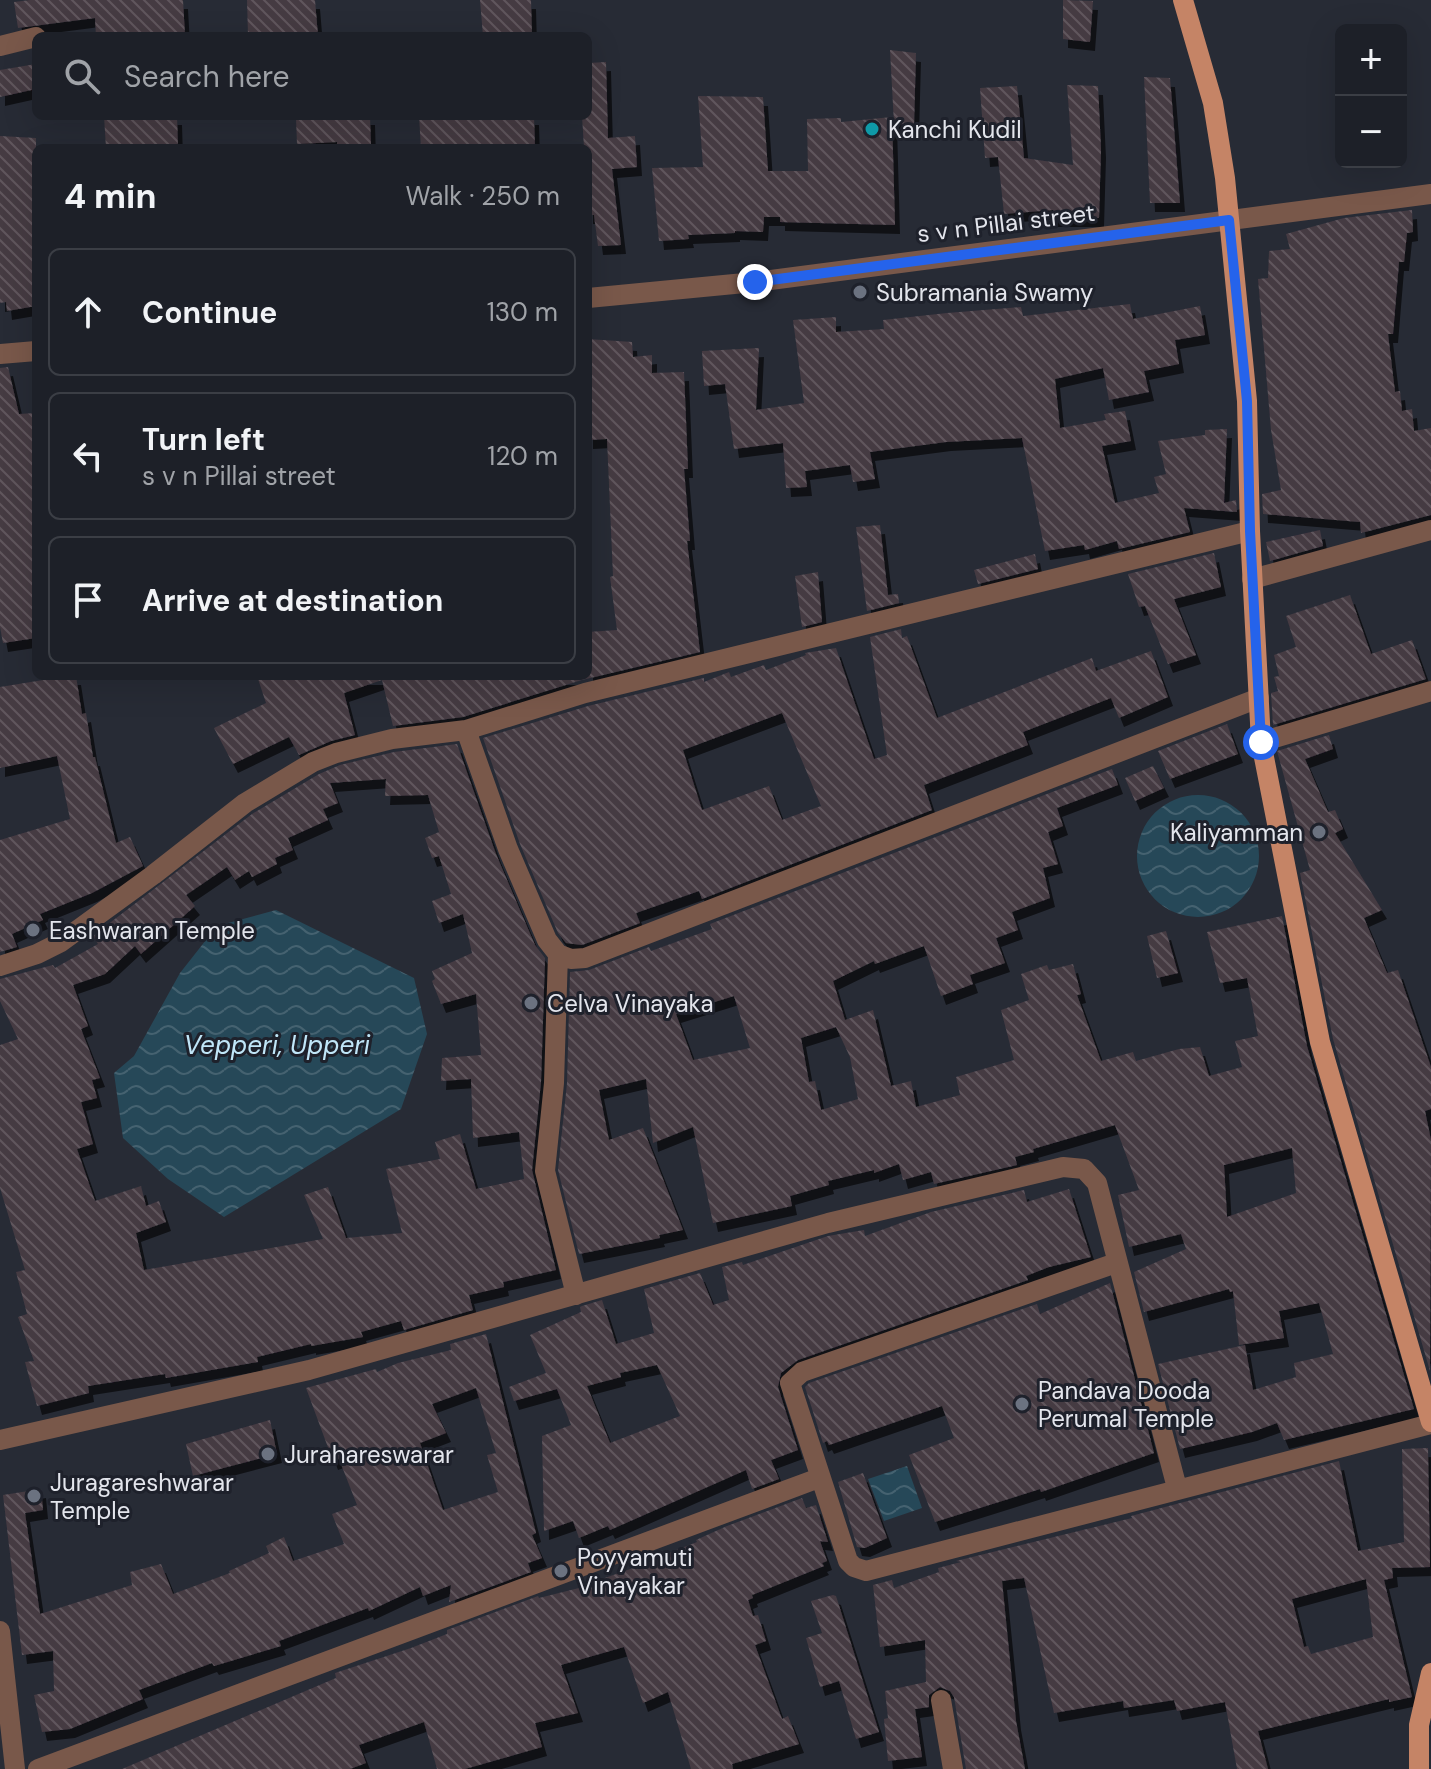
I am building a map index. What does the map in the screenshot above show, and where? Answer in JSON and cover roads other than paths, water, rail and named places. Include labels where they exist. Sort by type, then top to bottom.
[{"type":"main road","points":[[1183,0],[1213,103],[1225,178],[1247,401],[1261,742],[1320,1042],[1425,1380],[1431,1423]]},
{"type":"main road","points":[[1419,1769],[1419,1725],[1431,1673]]},
{"type":"street","points":[[0,46],[32,38]]},
{"type":"street","name":"s v n Pillai street","points":[[592,298],[755,282],[1431,194]]},
{"type":"street","points":[[0,354],[32,351]]},
{"type":"street","points":[[1252,579],[1431,530]]},
{"type":"street","points":[[0,966],[61,942],[245,803],[313,762],[336,753],[392,739],[466,730],[585,693],[1250,531]]},
{"type":"street","points":[[1261,742],[1431,691]]},
{"type":"street","points":[[466,730],[508,849],[547,940],[558,954],[571,959],[585,958],[1259,698]]},
{"type":"street","points":[[558,954],[554,1083],[545,1171],[576,1295]]},
{"type":"street","points":[[0,1440],[309,1370],[828,1223],[1063,1167],[1084,1169],[1097,1183],[1177,1488]]},
{"type":"street","points":[[1116,1263],[802,1372],[790,1383],[819,1478],[848,1561],[854,1567],[866,1571],[1431,1423]]},
{"type":"street","points":[[38,1769],[819,1478]]},
{"type":"street","points":[[0,1631],[15,1769]]},
{"type":"street","points":[[941,1700],[953,1769]]},
{"type":"water","points":[[1198,795],[1221,800],[1241,813],[1254,833],[1259,856],[1254,879],[1241,899],[1221,912],[1198,917],[1175,912],[1155,899],[1142,879],[1137,856],[1142,833],[1155,813],[1175,800]]},
{"type":"water","name":"Vepperi, Upperi","points":[[276,910],[414,978],[427,1034],[401,1109],[224,1217],[168,1179],[123,1138],[114,1073],[134,1056],[180,973],[217,926]]},
{"type":"water","points":[[907,1466],[922,1508],[884,1521],[868,1479]]},
{"type":"place","name":"Kanchi Kudil","points":[[872,129]]},
{"type":"place","name":"Subramania Swamy","points":[[860,292]]},
{"type":"place","name":"Kaliyamman","points":[[1319,832]]},
{"type":"place","name":"Eashwaran Temple","points":[[33,930]]},
{"type":"place","name":"Celva Vinayaka","points":[[531,1003]]},
{"type":"place","name":"Pandava Dooda Perumal Temple","points":[[1022,1404]]},
{"type":"place","name":"Jurahareswarar","points":[[268,1454]]},
{"type":"place","name":"Juragareshwarar Temple","points":[[34,1496]]},
{"type":"place","name":"Poyyamuti Vinayakar","points":[[561,1571]]}]
